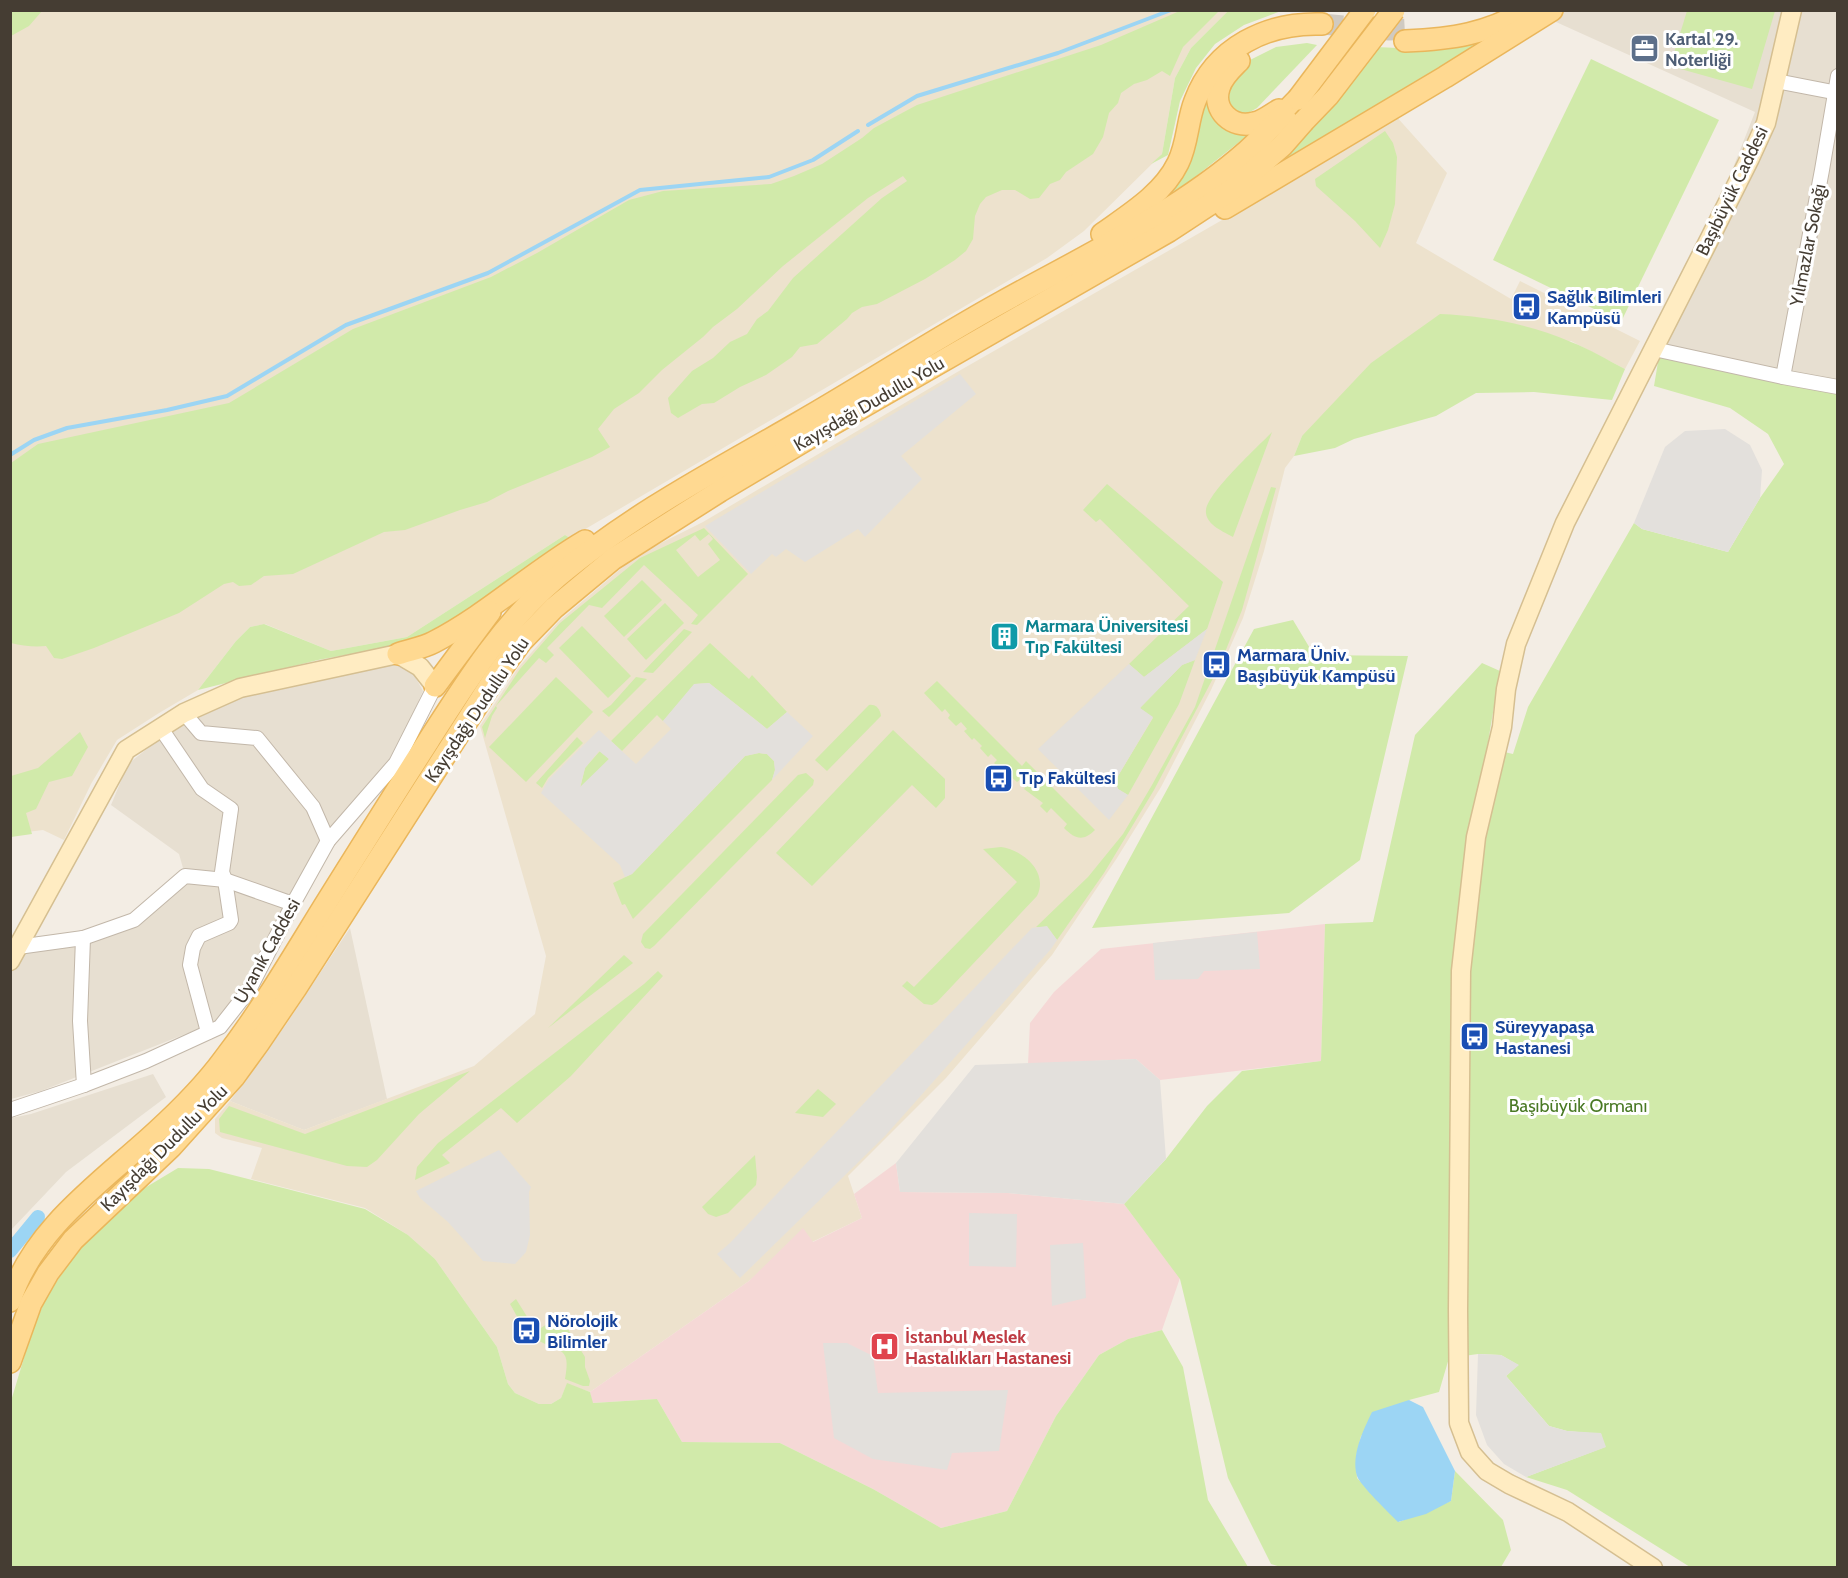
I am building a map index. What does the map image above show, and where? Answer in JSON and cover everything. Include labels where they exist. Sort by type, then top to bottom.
[{"type":"main road","name":"Kayışdağı Dudullu Yolu","points":[[10,1300],[33,1255],[52,1229],[89,1191],[160,1129],[213,1074],[255,1019],[380,816],[475,669],[517,615],[554,579],[592,550],[676,494],[959,326],[1123,236],[1195,191],[1247,151],[1298,99],[1365,10]]},
{"type":"main road","name":"Kayışdağı Dudullu Yolu","points":[[10,1362],[32,1303],[48,1273],[73,1240],[174,1144],[234,1077],[296,988],[494,679],[521,642],[554,608],[613,559],[720,490],[1169,231],[1230,191],[1282,146],[1328,96],[1394,10]]},
{"type":"main road","points":[[1506,10],[1489,17],[1407,35],[1439,40],[1479,33],[1528,10]]},
{"type":"main road","points":[[1083,281],[1193,226],[1436,83],[1552,10]]},
{"type":"main road","name":"Başıbüyük Caddesi","points":[[1653,1568],[1568,1512],[1487,1471],[1470,1452],[1459,1423],[1461,971],[1476,837],[1502,727],[1506,689],[1516,644],[1565,523],[1651,356],[1766,123],[1792,10]]},
{"type":"main road","points":[[1018,293],[1152,196],[1178,163],[1195,99],[1204,80],[1218,63],[1236,48],[1274,29],[1301,23],[1322,30],[1284,39],[1243,57],[1224,77],[1218,89],[1218,104],[1224,117],[1233,123],[1254,123],[1298,99]]},
{"type":"main road","points":[[14,954],[126,750],[184,713],[240,688],[398,654],[432,644],[496,604],[557,557],[676,494]]},
{"type":"main road","points":[[398,654],[420,667],[435,686],[496,604]]},
{"type":"street","name":"Yılmazlar Sokağı","points":[[1783,377],[1838,76]]},
{"type":"street","points":[[1776,81],[1836,93]]},
{"type":"street","points":[[1651,356],[1838,387]]},
{"type":"street","name":"Uyanık Caddesi","points":[[10,1110],[146,1061],[220,1027],[249,990],[328,841],[396,763],[435,686]]},
{"type":"street","points":[[184,713],[201,734],[257,738],[313,807],[328,841]]},
{"type":"street","points":[[160,727],[202,789],[231,809],[222,872],[231,920],[199,936],[193,948],[190,965],[208,1032]]},
{"type":"street","points":[[14,954],[84,938],[134,920],[185,876],[225,880],[293,904]]},
{"type":"street","points":[[84,938],[80,1021],[84,1085]]},
{"type":"shaded area","points":[[1556,10],[1837,11],[1837,393],[1659,356],[1755,112],[1545,17]]},
{"type":"shaded area","points":[[10,11],[1228,11],[1191,48],[1175,78],[1162,154],[1084,231],[1047,258],[570,538],[565,535],[407,637],[331,651],[265,624],[250,627],[236,641],[198,690],[117,740],[91,784],[64,840],[43,830],[11,834]]},
{"type":"shaded area","points":[[1395,115],[1447,173],[1416,243],[1511,299],[1520,281],[1640,341],[1625,369],[1571,341],[1302,436],[1294,456],[1285,468],[1264,551],[1243,618],[1211,690],[1161,787],[1052,955],[946,1078],[848,1176],[862,1218],[812,1242],[803,1229],[749,1281],[590,1392],[567,1384],[561,1398],[551,1404],[539,1404],[515,1393],[508,1384],[497,1347],[435,1259],[408,1235],[365,1208],[251,1179],[262,1148],[222,1138],[215,1133],[215,1119],[230,1101],[304,1130],[474,1066],[535,1014],[546,956],[480,726],[518,668],[558,622],[637,555],[703,522],[959,371],[1250,204]]},
{"type":"shaded area","points":[[960,374],[976,394],[901,456],[922,479],[865,537],[858,529],[805,562],[786,549],[776,557],[772,554],[751,574],[705,526]]},
{"type":"shaded area","points":[[1725,429],[1750,445],[1762,470],[1760,498],[1728,552],[1642,529],[1634,523],[1665,447],[1685,431]]},
{"type":"shaded area","points":[[1207,629],[1195,660],[1182,665],[1140,708],[1153,717],[1115,781],[1118,789],[1128,795],[1109,820],[1038,749],[1129,664],[1144,677]]},
{"type":"shaded area","points":[[392,662],[413,673],[423,691],[390,764],[321,840],[250,982],[216,1022],[41,1091],[11,1099],[10,971],[18,952],[87,941],[140,925],[187,882],[179,854],[111,805],[128,764],[182,721],[247,689]]},
{"type":"shaded area","points":[[709,683],[767,729],[787,712],[813,736],[772,780],[775,770],[774,761],[767,754],[745,756],[632,874],[625,877],[620,865],[541,793],[549,779],[599,730],[636,764],[671,729],[663,721],[694,684]],"holes":[[[599,751],[609,759],[580,787],[585,768]]]},
{"type":"shaded area","points":[[1325,924],[1321,1061],[1160,1080],[1136,1059],[1028,1064],[1030,1023],[1054,992],[1101,949]]},
{"type":"shaded area","points":[[1047,926],[1057,940],[1051,949],[885,1136],[740,1278],[717,1254],[1032,928]]},
{"type":"shaded area","points":[[350,928],[387,1099],[304,1130],[230,1101],[285,1026]]},
{"type":"shaded area","points":[[1257,932],[1260,969],[1204,971],[1198,979],[1155,980],[1153,943]]},
{"type":"shaded area","points":[[1136,1059],[1160,1080],[1166,1159],[1124,1204],[1008,1193],[900,1192],[896,1163],[975,1065]]},
{"type":"shaded area","points":[[153,1074],[166,1097],[66,1172],[11,1230],[11,1118],[31,1114]]},
{"type":"shaded area","points":[[499,1150],[531,1187],[529,1192],[530,1235],[526,1252],[515,1264],[483,1261],[448,1222],[420,1198],[416,1191]]},
{"type":"shaded area","name":"İstanbul Meslek Hastalıkları Hastanesi","points":[[896,1163],[900,1192],[1008,1193],[1124,1204],[1180,1278],[1162,1330],[1128,1339],[1099,1355],[1056,1416],[1007,1511],[941,1528],[873,1489],[780,1443],[682,1442],[657,1399],[592,1403],[590,1392],[749,1281],[803,1228],[813,1242],[862,1218],[854,1194]]},
{"type":"shaded area","points":[[969,1213],[1017,1214],[1016,1267],[969,1266]]},
{"type":"shaded area","points":[[1083,1243],[1086,1298],[1052,1306],[1050,1245]]},
{"type":"shaded area","points":[[823,1343],[847,1343],[873,1356],[878,1393],[1008,1390],[999,1451],[952,1453],[947,1470],[873,1459],[834,1438]]},
{"type":"shaded area","points":[[1478,1354],[1501,1355],[1519,1365],[1506,1376],[1549,1426],[1567,1431],[1601,1433],[1606,1447],[1526,1477],[1504,1464],[1487,1445],[1476,1415]]},
{"type":"green space","points":[[11,10],[42,11],[29,26],[11,36]]},
{"type":"green space","points":[[1182,10],[1219,11],[1183,47],[1170,76],[1162,71],[1121,93],[1118,103],[1109,113],[1103,137],[1093,154],[1066,172],[1060,180],[1050,184],[1039,198],[1030,199],[1015,190],[1002,190],[986,197],[975,216],[973,239],[966,251],[955,260],[925,279],[877,304],[862,307],[852,313],[817,344],[800,347],[792,357],[766,375],[714,403],[702,404],[678,418],[671,413],[668,398],[692,371],[713,358],[730,342],[747,334],[793,278],[882,198],[907,181],[903,176],[868,198],[783,266],[737,309],[662,370],[639,393],[614,409],[598,429],[610,447],[592,457],[508,491],[487,502],[405,530],[384,532],[293,574],[264,576],[251,585],[239,586],[233,582],[224,584],[179,613],[62,659],[54,658],[46,646],[11,643],[11,463],[38,444],[229,403],[353,329],[491,277],[629,200],[663,191],[771,184],[822,164],[874,128],[917,105],[1101,45]]},
{"type":"green space","points":[[1228,11],[1281,11],[1244,25],[1215,44],[1196,68],[1180,101],[1168,155],[1151,164],[1162,154],[1175,78],[1191,48]]},
{"type":"green space","points":[[1687,11],[1775,11],[1752,89],[1670,66]]},
{"type":"green space","points":[[1485,39],[1253,183],[1376,47],[1398,48]]},
{"type":"green space","points":[[1307,43],[1317,45],[1257,108],[1242,114],[1228,107],[1224,89],[1248,61],[1276,47]]},
{"type":"green space","points":[[1591,59],[1719,120],[1621,322],[1493,260]]},
{"type":"green space","points":[[1212,80],[1226,129],[1234,134],[1248,135],[1190,181],[1160,200]]},
{"type":"green space","points":[[1385,131],[1393,143],[1397,157],[1395,204],[1380,248],[1355,221],[1316,186],[1315,179]]},
{"type":"green space","points":[[1440,314],[1490,319],[1540,330],[1585,348],[1625,369],[1612,400],[1534,392],[1476,393],[1436,416],[1354,439],[1335,448],[1294,456],[1302,436],[1371,363]]},
{"type":"green space","name":"Başıbüyük Ormanı","points":[[1659,356],[1837,393],[1837,1567],[1690,1567],[1567,1490],[1526,1477],[1605,1447],[1601,1434],[1567,1431],[1549,1426],[1506,1376],[1518,1365],[1501,1355],[1478,1354],[1449,1358],[1439,1392],[1409,1400],[1361,1436],[1356,1457],[1357,1478],[1399,1522],[1451,1501],[1455,1471],[1503,1520],[1511,1550],[1501,1567],[1284,1568],[1271,1564],[1228,1478],[1180,1279],[1124,1204],[1166,1159],[1207,1106],[1242,1071],[1321,1061],[1325,924],[1373,922],[1415,735],[1482,663],[1500,671],[1487,748],[1513,754],[1528,707],[1634,523],[1642,529],[1728,552],[1760,498],[1784,464],[1768,434],[1730,408],[1654,386]]},
{"type":"green space","points":[[1272,432],[1233,537],[1216,528],[1209,521],[1206,513],[1207,505],[1222,484]]},
{"type":"green space","points":[[1107,484],[1223,582],[1207,629],[1144,677],[1129,664],[1189,606],[1100,519],[1096,522],[1083,510]]},
{"type":"green space","points":[[1271,487],[1276,488],[1242,610],[1219,667],[1154,790],[1104,873],[1057,940],[1047,927],[1036,927],[1088,877],[1123,834],[1195,707]]},
{"type":"green space","points":[[704,528],[748,574],[697,625],[691,624],[698,615],[644,565],[602,608],[589,605],[547,648],[554,655],[546,663],[539,658],[496,706],[485,738],[482,727],[520,669],[560,623],[640,558]],"holes":[[[709,534],[713,539],[708,544],[720,560],[698,577],[676,550],[695,535],[700,541]]]},
{"type":"green space","points":[[565,535],[570,538],[457,619],[411,643],[318,660],[198,690],[236,641],[250,627],[264,624],[331,651],[407,637]]},
{"type":"green space","points":[[642,580],[662,600],[624,637],[604,616]]},
{"type":"green space","points":[[665,603],[684,623],[646,660],[627,639]]},
{"type":"green space","points":[[1293,620],[1314,655],[1408,656],[1360,860],[1289,913],[1092,928],[1254,629]]},
{"type":"green space","points":[[582,626],[631,676],[608,698],[559,648]]},
{"type":"green space","points":[[684,629],[692,632],[653,673],[643,672]]},
{"type":"green space","points":[[710,643],[749,679],[752,675],[787,712],[767,729],[709,683],[695,684],[663,721],[657,715],[622,751],[611,741]]},
{"type":"green space","points":[[1195,660],[1179,704],[1128,795],[1118,789],[1115,781],[1153,718],[1140,708],[1182,665]]},
{"type":"green space","points":[[556,677],[593,712],[526,782],[489,747]]},
{"type":"green space","points":[[636,677],[647,679],[609,717],[602,711],[611,705]]},
{"type":"green space","points":[[937,681],[1022,766],[1026,761],[1095,830],[1083,838],[1075,837],[1064,828],[1067,824],[1051,808],[1047,813],[1040,806],[1043,803],[1024,789],[1027,785],[1021,779],[1017,782],[1006,768],[1002,771],[994,763],[997,760],[991,754],[988,757],[980,748],[982,746],[964,731],[967,729],[961,722],[956,726],[948,718],[950,715],[945,709],[942,712],[924,693]]},
{"type":"green space","points":[[869,705],[874,705],[880,711],[881,716],[827,771],[815,760]]},
{"type":"green space","points":[[893,730],[945,779],[945,798],[936,808],[912,785],[812,886],[776,853]]},
{"type":"green space","points":[[80,732],[88,747],[72,776],[49,782],[36,809],[26,813],[32,834],[11,837],[11,776],[38,768]]},
{"type":"green space","points":[[577,737],[583,743],[548,778],[542,788],[536,783]]},
{"type":"green space","points":[[600,751],[609,759],[580,789],[585,768]]},
{"type":"green space","points":[[767,754],[774,761],[775,770],[772,780],[633,919],[625,904],[622,905],[613,883],[632,874],[745,756]]},
{"type":"green space","points":[[806,773],[814,780],[813,785],[654,946],[650,949],[645,948],[641,942],[643,934],[798,775]]},
{"type":"green space","points":[[1001,847],[1018,853],[1032,864],[1040,879],[1037,896],[937,1002],[932,1005],[924,1004],[902,986],[907,981],[914,987],[1017,882],[983,849]]},
{"type":"green space","points":[[624,955],[633,963],[548,1028]]},
{"type":"green space","points":[[658,971],[663,976],[571,1076],[517,1123],[501,1108],[442,1155],[450,1163],[415,1180],[417,1167],[438,1143]]},
{"type":"green space","points":[[470,1071],[419,1114],[377,1160],[367,1167],[347,1166],[220,1132],[219,1119],[229,1106],[305,1134]]},
{"type":"green space","points":[[818,1089],[836,1104],[823,1117],[795,1113]]},
{"type":"green space","points":[[755,1155],[756,1185],[728,1213],[716,1217],[708,1214],[702,1207]]},
{"type":"green space","points":[[178,1168],[209,1169],[365,1209],[408,1235],[435,1259],[497,1347],[508,1384],[515,1393],[539,1404],[551,1404],[561,1398],[567,1383],[590,1392],[593,1403],[657,1399],[682,1442],[780,1443],[873,1489],[941,1528],[1007,1511],[1056,1416],[1099,1355],[1128,1339],[1162,1330],[1183,1367],[1208,1500],[1248,1567],[11,1568],[11,1401],[33,1328],[48,1294],[81,1246],[143,1189]]},
{"type":"green space","points":[[516,1299],[536,1331],[560,1316],[585,1357],[589,1386],[565,1379],[567,1368],[564,1355],[528,1332],[510,1304]]},
{"type":"water","points":[[1409,1400],[1423,1407],[1455,1471],[1451,1501],[1426,1514],[1398,1522],[1359,1480],[1356,1460],[1359,1443],[1372,1412]]},
{"type":"waterway","points":[[868,125],[917,96],[1058,53],[1171,10]]},
{"type":"waterway","points":[[10,455],[34,440],[67,428],[167,410],[227,396],[346,325],[488,273],[640,190],[769,177],[813,160],[858,131]]},
{"type":"waterway","points":[[10,1251],[38,1217]]},
{"type":"tunnel","points":[[1322,24],[1389,30],[1409,29]]},
{"type":"place","name":"Kartal 29. Noterliği","points":[[1644,49]]},
{"type":"place","name":"Sağlık Bilimleri Kampüsü","points":[[1526,307]]},
{"type":"place","name":"Marmara Üniversitesi Tıp Fakültesi","points":[[1004,636]]},
{"type":"place","name":"Marmara Üniv. Başıbüyük Kampüsü","points":[[1216,665]]},
{"type":"place","name":"Tıp Fakültesi","points":[[998,778]]},
{"type":"place","name":"Süreyyapaşa Hastanesi","points":[[1474,1037]]},
{"type":"place","name":"Nörolojik Bilimler","points":[[526,1331]]},
{"type":"place","name":"İstanbul Meslek Hastalıkları Hastanesi","points":[[884,1347]]}]
